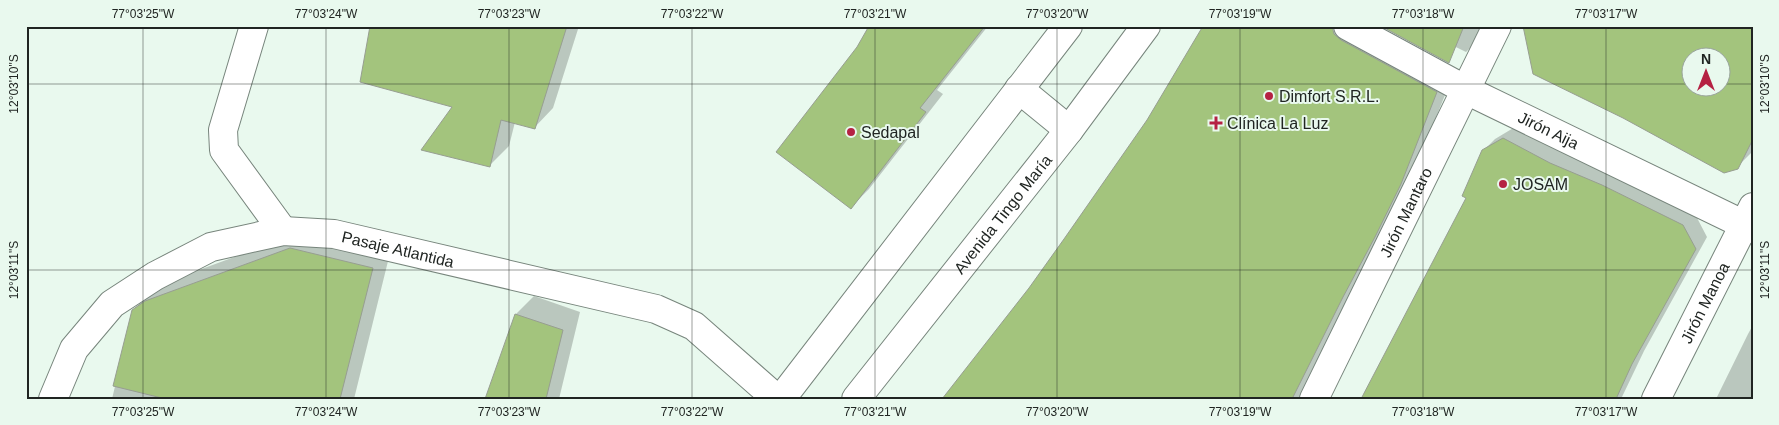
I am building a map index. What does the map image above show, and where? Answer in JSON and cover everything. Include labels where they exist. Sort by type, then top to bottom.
[{"type":"street","points":[[254,26],[222,130],[224,150],[283,231]]},
{"type":"street","points":[[779,399],[1068,26]]},
{"type":"street","name":"Avenida Tingo María","points":[[856,399],[1069,130],[1146,26]]},
{"type":"street","name":"Jirón Aija","points":[[1348,26],[1466,90],[1750,220]]},
{"type":"street","name":"Jirón Mantaro","points":[[1314,399],[1497,26]]},
{"type":"street","points":[[1019,89],[1069,130]]},
{"type":"street","name":"Jirón Manoa","points":[[1656,399],[1750,220]]},
{"type":"street","name":"Pasaje Atlantida","points":[[53,399],[74,349],[112,304],[155,276],[211,248],[283,231],[334,234],[656,309],[694,326],[779,399]]},
{"type":"building","points":[[370,26],[567,26],[535,129],[501,120],[490,167],[421,150],[452,107],[360,82]]},
{"type":"building","name":"Sedapal","points":[[869,26],[985,26],[920,108],[926,112],[851,209],[776,152],[857,47]]},
{"type":"building","points":[[1203,26],[1332,26],[1334,34],[1341,40],[1437,92],[1401,184],[1292,399],[942,399],[1029,288],[1064,239],[1147,120]]},
{"type":"building","points":[[1381,26],[1464,26],[1449,63]]},
{"type":"building","points":[[1523,26],[1753,26],[1753,139],[1738,169],[1724,173],[1623,118],[1533,74]]},
{"type":"building","points":[[1503,138],[1550,163],[1602,185],[1683,225],[1696,249],[1632,364],[1616,399],[1361,399],[1466,198],[1462,196],[1482,150]]},
{"type":"building","points":[[290,248],[373,268],[340,399],[166,399],[113,386],[132,310],[145,301]]},
{"type":"building","points":[[515,314],[563,330],[546,399],[485,399]]},
{"type":"place","name":"Dimfort S.R.L.","points":[[1269,96]]},
{"type":"place","name":"Clínica La Luz","points":[[1216,123]]},
{"type":"place","name":"Sedapal","points":[[851,132]]},
{"type":"place","name":"JOSAM","points":[[1503,184]]}]
